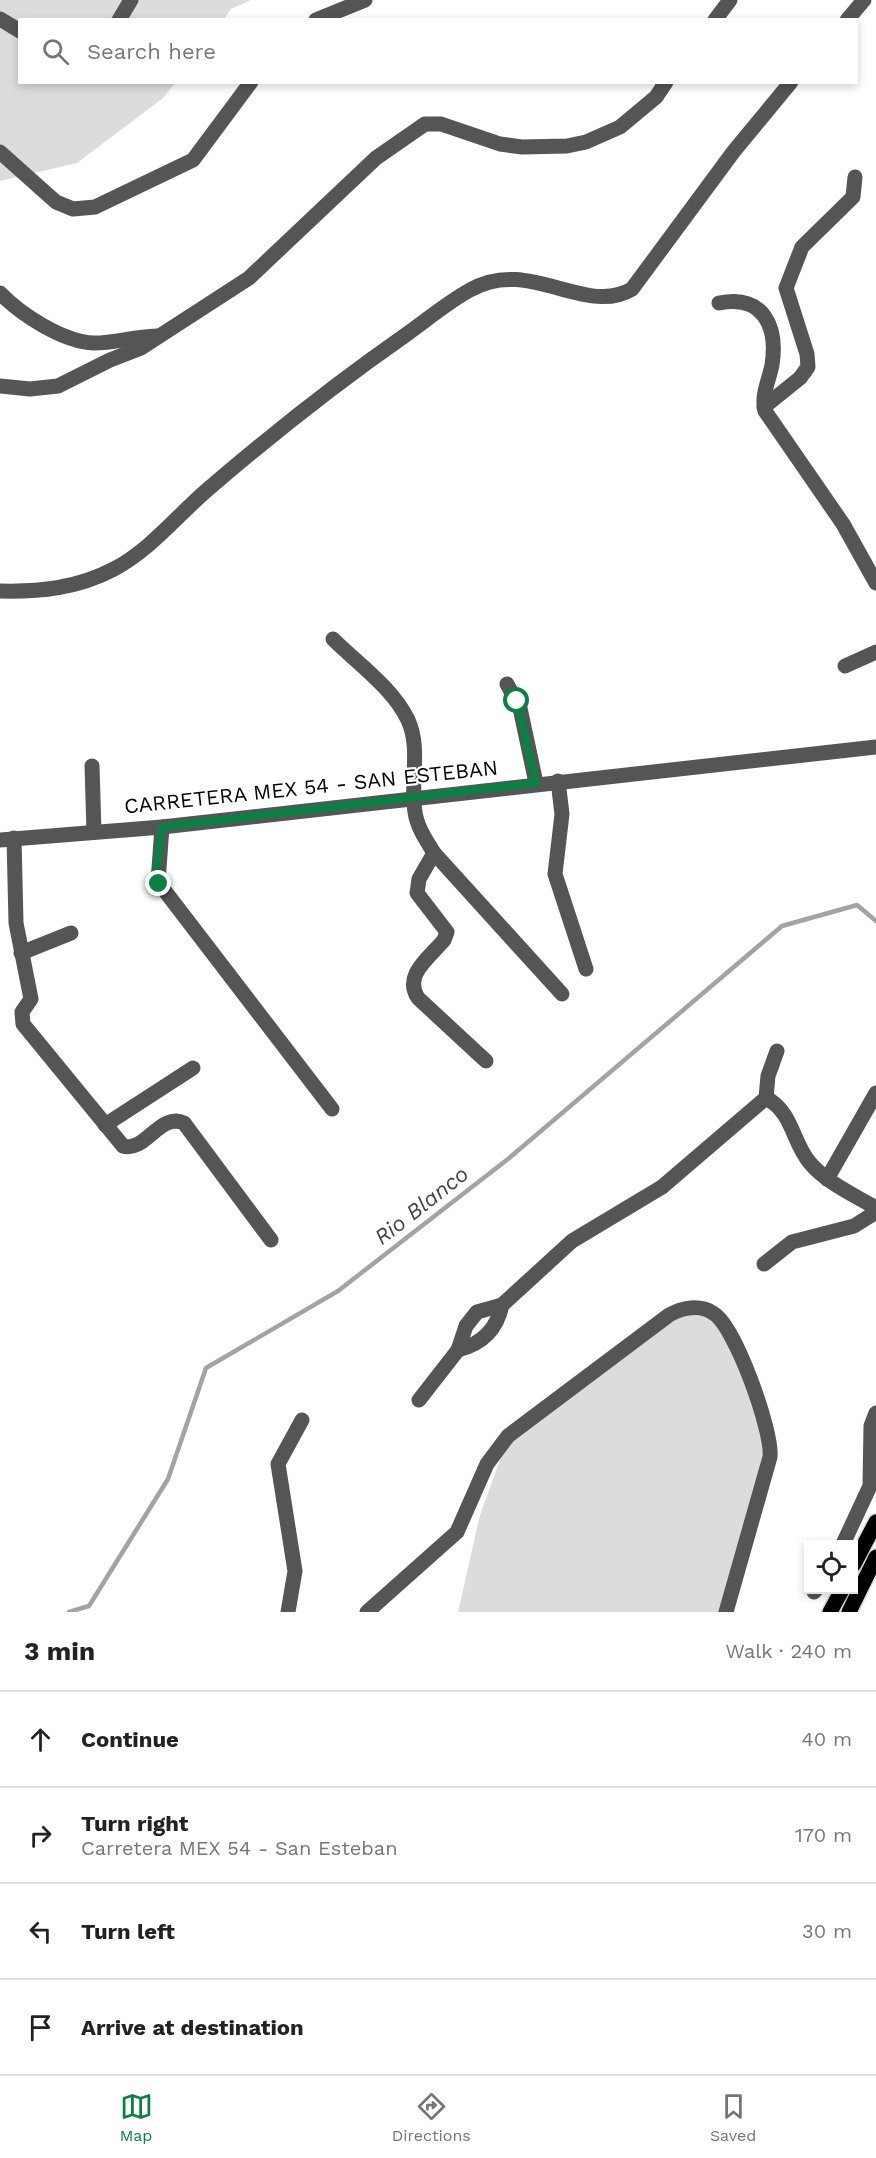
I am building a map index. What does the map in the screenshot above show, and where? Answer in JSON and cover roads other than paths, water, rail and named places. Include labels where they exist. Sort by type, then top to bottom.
[{"type":"main road","points":[[858,1556],[876,1522]]},
{"type":"main road","points":[[858,1588],[876,1557]]},
{"type":"main road","points":[[830,1612],[840,1594]]},
{"type":"main road","points":[[849,1612],[855,1594]]},
{"type":"street","points":[[120,18],[131,0]]},
{"type":"street","points":[[320,18],[336,9],[364,0]]},
{"type":"street","points":[[716,18],[730,0]]},
{"type":"street","points":[[849,18],[864,0]]},
{"type":"street","points":[[0,20],[18,30]]},
{"type":"street","points":[[0,152],[56,202],[73,209],[95,207],[193,160],[250,84]]},
{"type":"street","points":[[0,386],[30,389],[58,386],[110,360],[141,348],[249,278],[376,158],[424,124],[441,124],[500,144],[522,147],[567,146],[586,142],[620,127],[656,97],[665,84]]},
{"type":"street","points":[[0,591],[60,588],[95,577],[131,560],[206,491],[338,384],[470,290],[501,279],[526,279],[581,294],[600,296],[616,295],[632,289],[734,151],[789,84]]},
{"type":"street","points":[[764,407],[800,378],[808,367],[807,354],[786,288],[802,247],[853,197],[855,177]]},
{"type":"street","points":[[0,292],[30,317],[81,341],[96,343],[160,336]]},
{"type":"street","points":[[719,303],[738,300],[751,303],[765,316],[773,354],[764,407],[843,524],[876,583]]},
{"type":"street","points":[[333,639],[386,691],[409,722],[412,734],[414,797],[419,826],[434,853],[562,994]]},
{"type":"street","points":[[845,666],[876,652]]},
{"type":"street","points":[[507,684],[520,708],[536,783]]},
{"type":"street","name":"CARRETERA MEX 54 - SAN ESTEBAN","points":[[7,839],[162,827],[536,783],[876,747]]},
{"type":"street","points":[[92,766],[94,832]]},
{"type":"street","points":[[558,781],[562,814],[555,873],[586,969]]},
{"type":"street","points":[[162,827],[156,876],[159,884],[332,1110]]},
{"type":"street","points":[[7,839],[16,922],[31,999],[22,1012],[21,1020],[120,1144],[127,1148],[134,1146],[167,1123],[178,1121],[184,1123],[272,1240]]},
{"type":"street","points":[[434,853],[419,879],[417,893],[447,932],[444,940],[412,978],[412,988],[418,998],[486,1061]]},
{"type":"street","points":[[21,953],[71,933]]},
{"type":"street","points":[[419,1400],[458,1350],[466,1326],[474,1315],[481,1310],[502,1305],[572,1241],[668,1182],[766,1098],[768,1076],[777,1051]]},
{"type":"street","points":[[105,1125],[193,1068]]},
{"type":"street","points":[[827,1179],[876,1093]]},
{"type":"street","points":[[764,1264],[792,1242],[848,1228],[876,1210],[827,1179],[805,1156],[785,1114],[766,1098]]},
{"type":"street","points":[[458,1350],[473,1346],[490,1332],[497,1321],[502,1305]]},
{"type":"street","points":[[367,1612],[457,1532],[487,1464],[508,1436],[669,1315],[692,1308],[713,1312],[730,1333],[766,1423],[771,1442],[770,1457],[726,1612]]},
{"type":"street","points":[[845,1540],[870,1486],[871,1425],[876,1413]]},
{"type":"street","points":[[288,1612],[295,1571],[278,1464],[302,1420]]},
{"type":"waterway","name":"Rio Blanco","points":[[69,1612],[89,1606],[168,1479],[206,1368],[338,1291],[508,1159],[782,926],[857,905],[876,921]]}]
